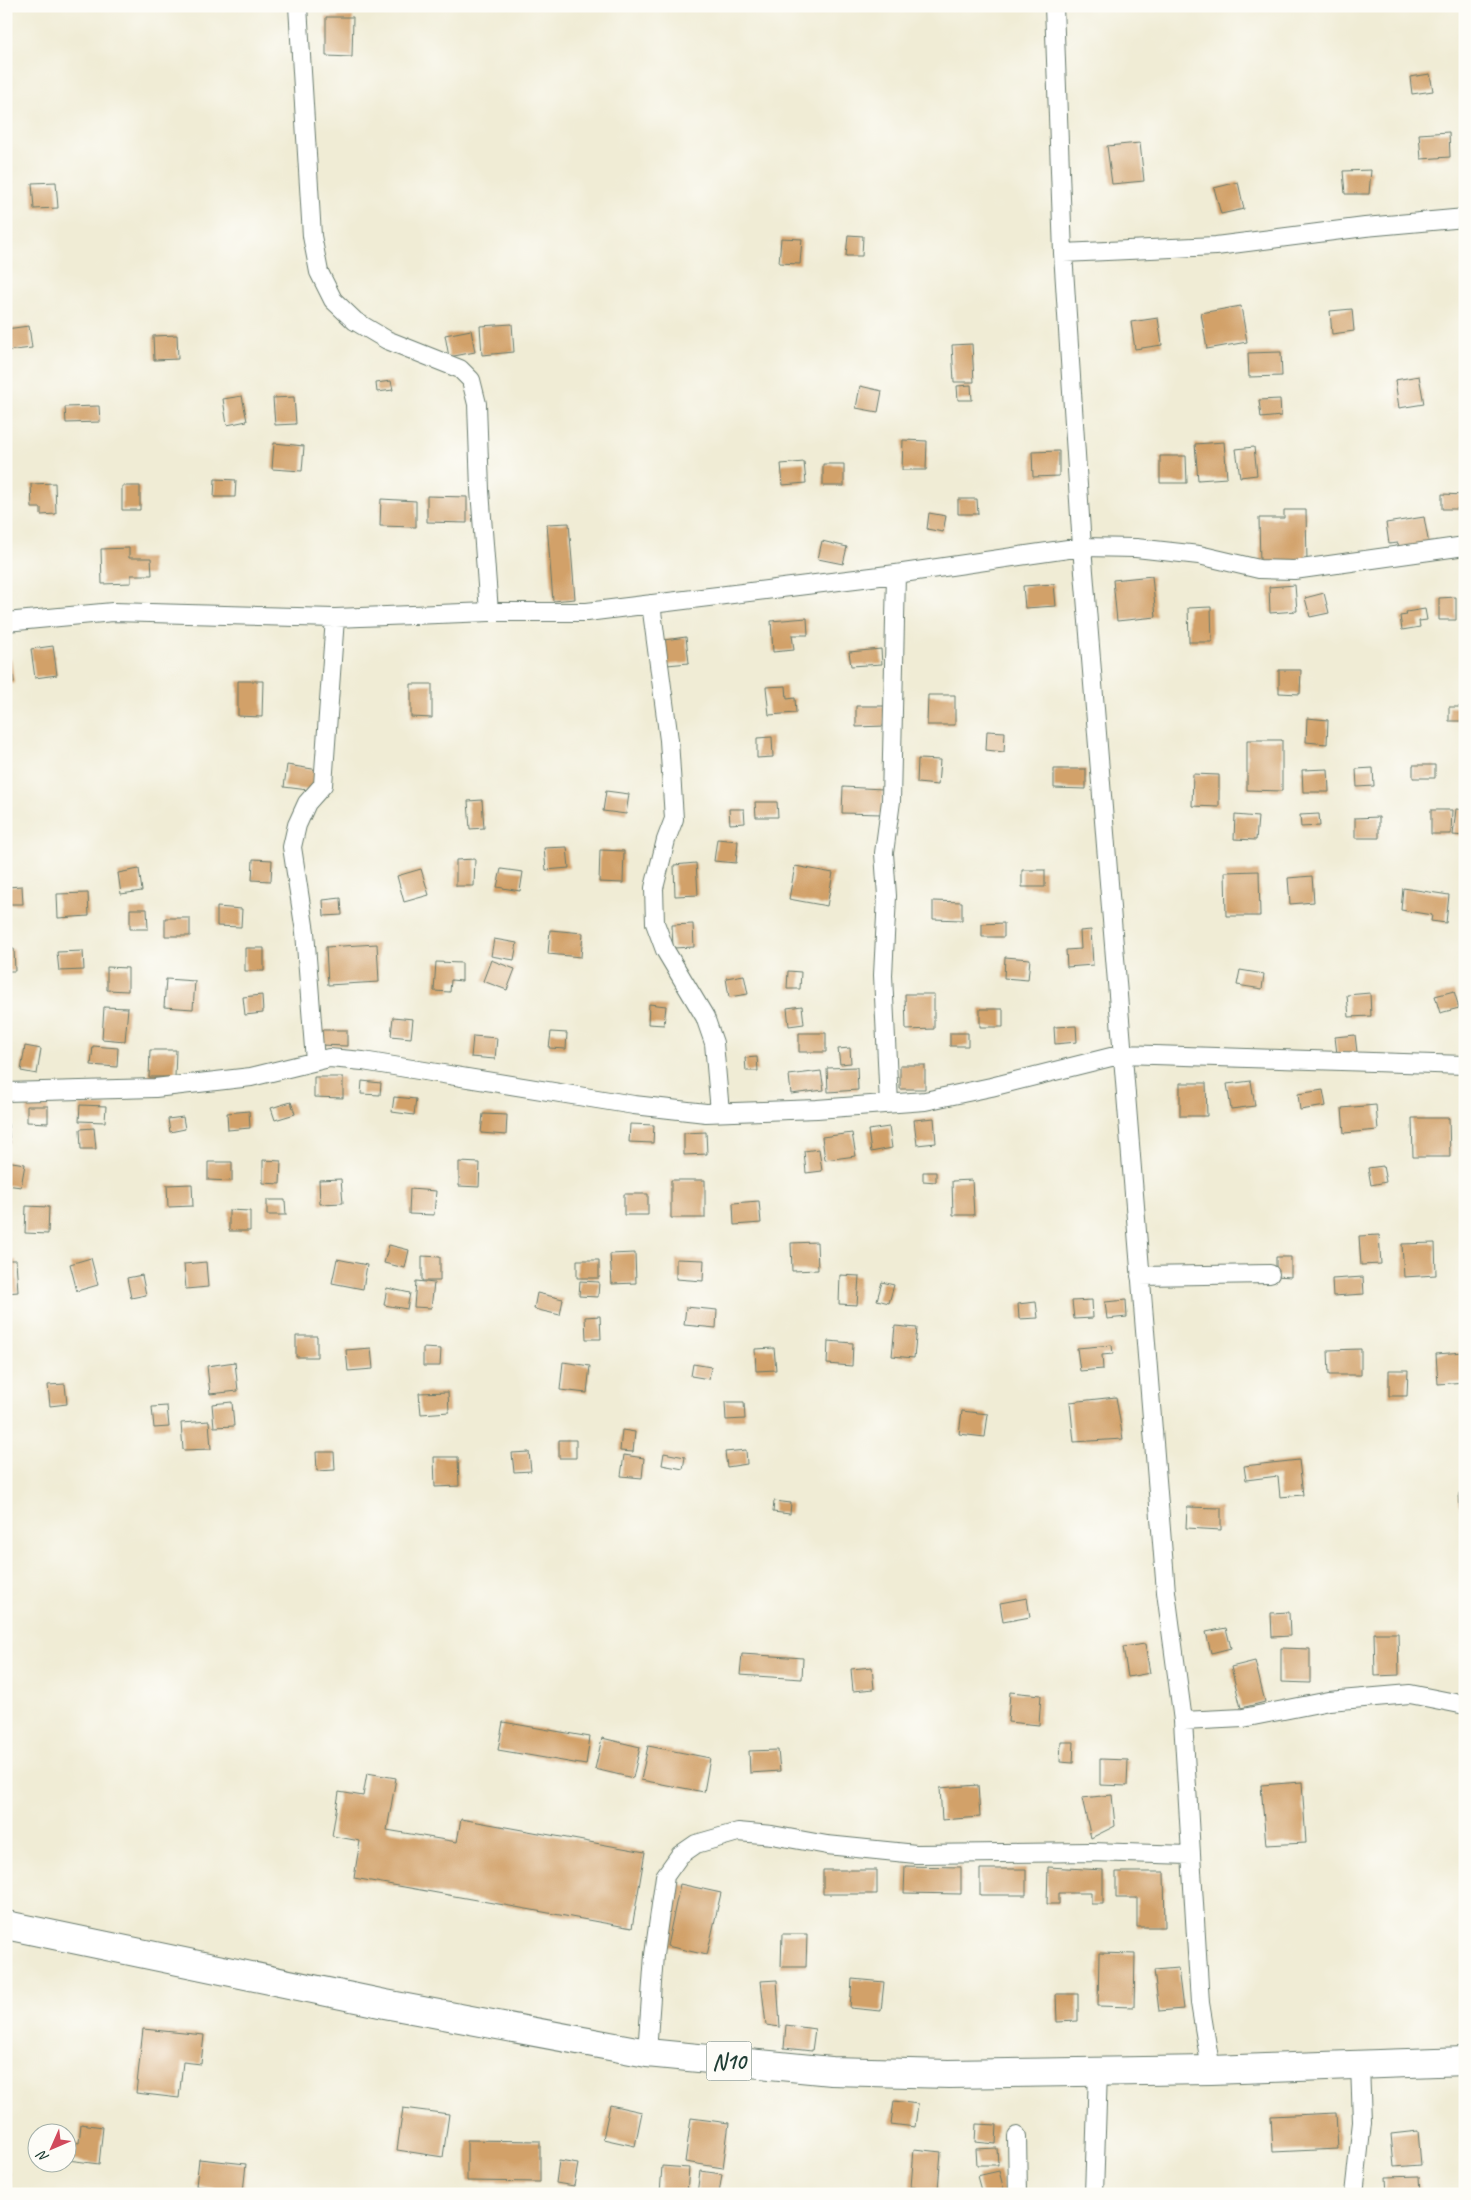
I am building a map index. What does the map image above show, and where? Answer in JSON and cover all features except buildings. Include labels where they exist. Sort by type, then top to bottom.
[{"type":"main road","name":"N10","points":[[6,1924],[385,2004],[647,2053],[831,2071],[949,2074],[1212,2070],[1465,2061]]},
{"type":"street","points":[[298,6],[312,236],[319,272],[333,300],[355,321],[387,340],[460,369],[471,380],[477,404],[480,490],[489,612]]},
{"type":"street","points":[[1054,6],[1063,253],[1082,548],[1166,1592],[1184,1721],[1190,1855],[1200,2004],[1212,2070]]},
{"type":"street","points":[[1063,253],[1216,246],[1365,227],[1465,218]]},
{"type":"street","points":[[6,622],[113,612],[335,618],[489,612],[587,612],[896,574],[1082,548],[1136,548],[1199,555],[1259,570],[1294,570],[1465,546]]},
{"type":"street","points":[[889,1104],[882,975],[887,896],[884,853],[891,801],[896,574]]},
{"type":"street","points":[[651,604],[669,740],[674,819],[666,840],[654,888],[655,923],[665,950],[705,1017],[714,1043],[720,1112]]},
{"type":"street","points":[[316,1061],[305,932],[292,848],[297,825],[307,803],[323,785],[335,618]]},
{"type":"street","points":[[6,1092],[155,1088],[251,1077],[329,1058],[363,1061],[634,1105],[720,1112],[925,1101],[992,1087],[1123,1054],[1465,1065]]},
{"type":"street","points":[[1140,1276],[1270,1274]]},
{"type":"street","points":[[1184,1721],[1243,1718],[1329,1701],[1410,1694],[1465,1705]]},
{"type":"street","points":[[647,2053],[654,1955],[665,1876],[680,1855],[696,1844],[738,1832],[772,1835],[827,1845],[916,1854],[1091,1852],[1190,1855]]},
{"type":"street","points":[[1354,2194],[1362,2122],[1360,2065]]},
{"type":"street","points":[[1094,2194],[1098,2071]]},
{"type":"street","points":[[1017,2136],[1018,2194]]}]
